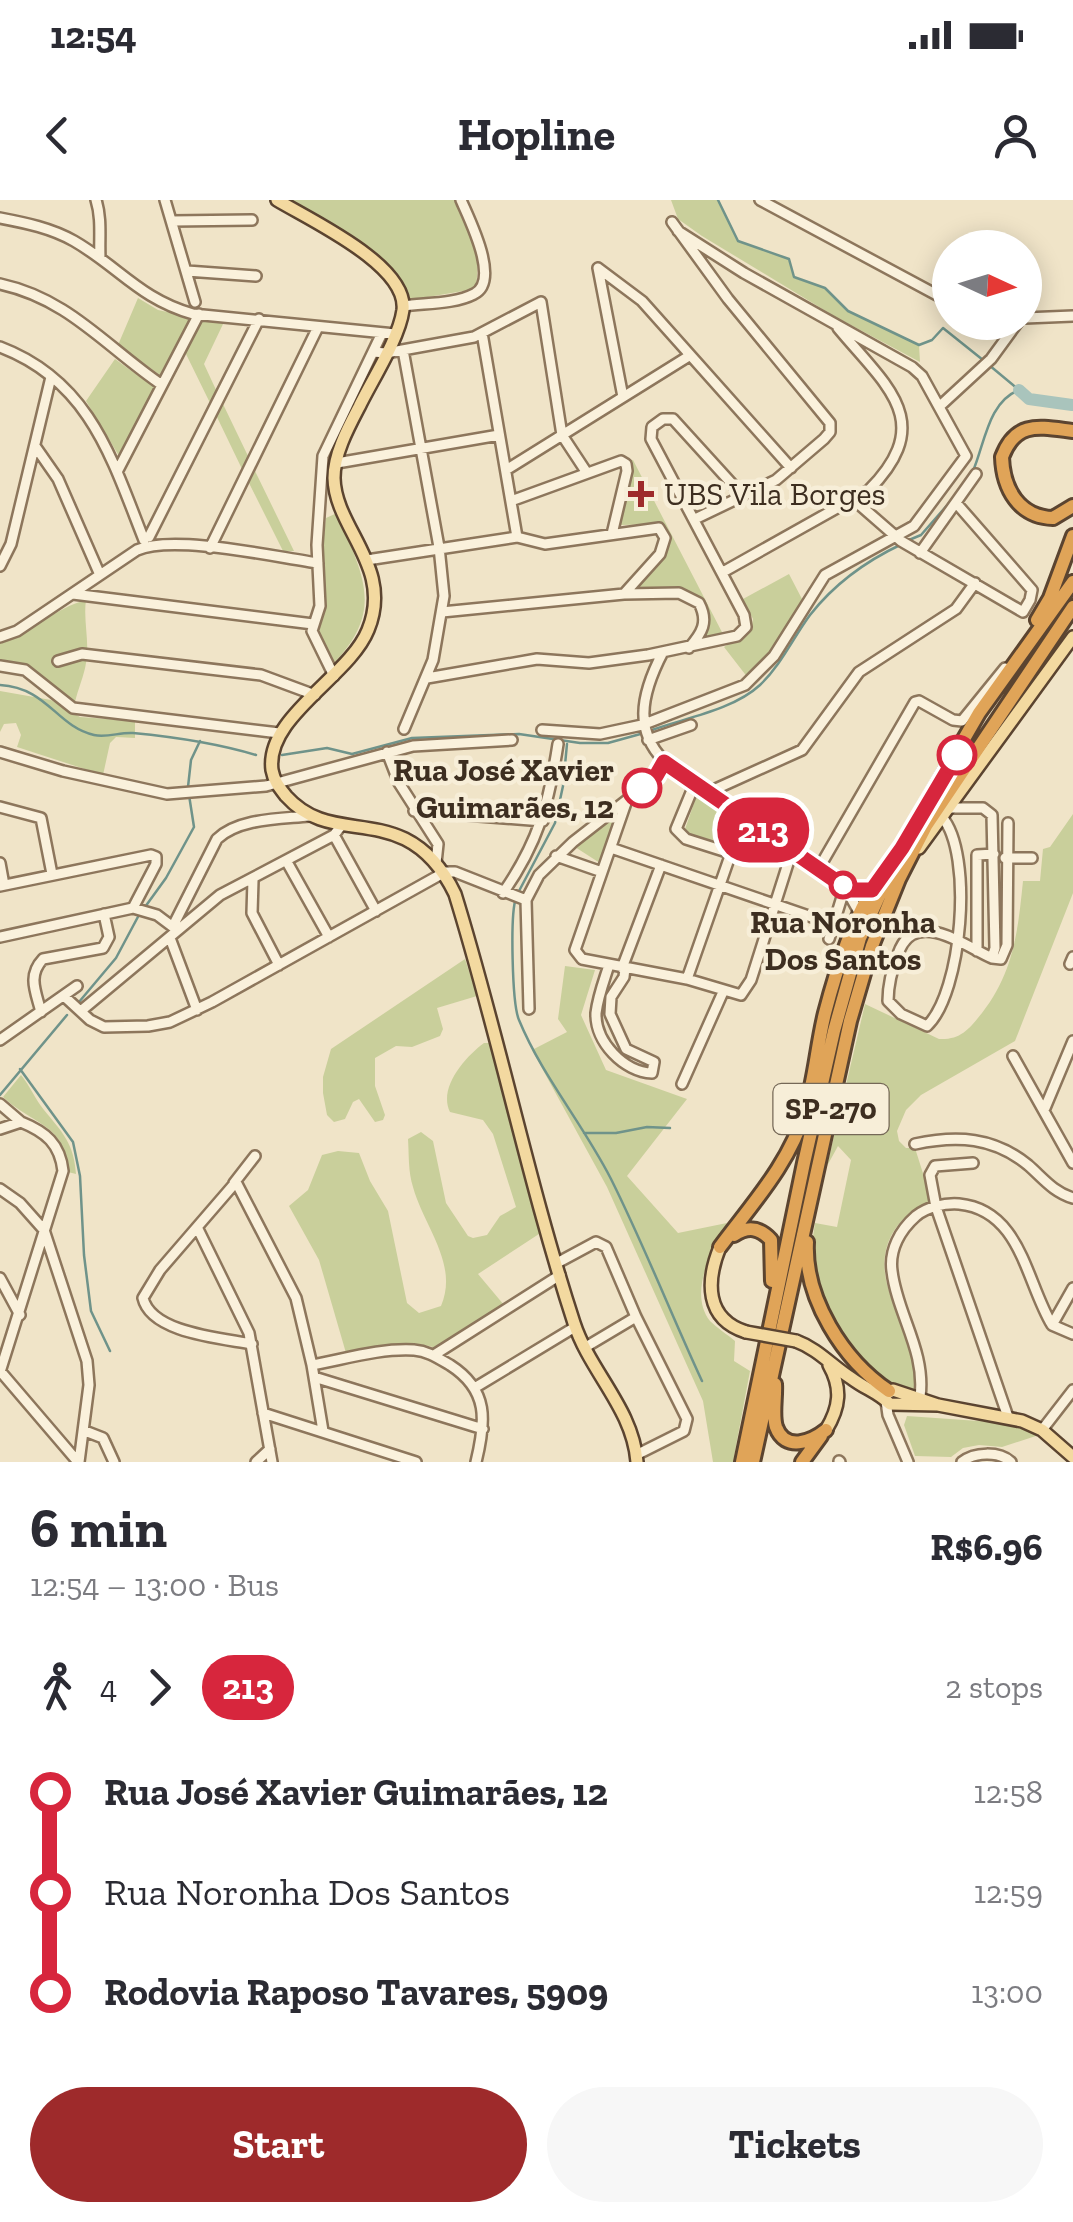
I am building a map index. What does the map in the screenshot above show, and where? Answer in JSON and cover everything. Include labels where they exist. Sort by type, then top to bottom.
[{"type":"highway","points":[[1072,431],[1027,428],[1015,434],[1002,457],[1009,488],[1030,515],[1053,518],[1073,506]]},
{"type":"highway","points":[[1030,642],[1073,536]]},
{"type":"highway","name":"SP-270","points":[[742,1462],[804,1163],[860,938],[902,848],[980,714],[1073,582]]},
{"type":"highway","name":"SP-270","points":[[753,1462],[861,979],[907,863],[948,792],[1073,607]]},
{"type":"highway","points":[[804,1163],[805,1110],[825,1013],[859,912],[902,848]]},
{"type":"highway","points":[[720,1246],[776,1172],[805,1110]]},
{"type":"highway","points":[[812,1191],[807,1247],[809,1282],[855,1363],[887,1395]]},
{"type":"highway","points":[[720,1246],[751,1228],[759,1229],[771,1240],[774,1248],[770,1317]]},
{"type":"highway","points":[[774,1360],[776,1426],[780,1434],[788,1440],[804,1442],[826,1430]]},
{"type":"highway","points":[[802,1462],[826,1430]]},
{"type":"main road","points":[[276,200],[370,256],[394,282],[404,306],[395,334],[380,352],[331,471],[366,560],[373,584],[373,615],[363,640],[279,733],[272,763],[276,784],[310,816],[338,830],[405,840],[440,868],[455,894],[497,1034],[575,1327],[628,1423],[636,1458]]},
{"type":"main road","points":[[907,863],[1073,637]]},
{"type":"main road","points":[[720,1246],[711,1276],[712,1302],[723,1320],[746,1332],[796,1341],[851,1379],[887,1395],[1008,1417],[1042,1430],[1073,1457]]},
{"type":"main road","points":[[823,1357],[836,1379],[838,1392],[834,1416],[826,1430]]},
{"type":"main road","points":[[887,1395],[900,1406],[918,1402]]},
{"type":"street","points":[[96,200],[101,222],[100,258]]},
{"type":"street","points":[[165,200],[195,302]]},
{"type":"street","points":[[404,306],[470,296],[480,289],[484,279],[481,248],[461,200]]},
{"type":"street","points":[[760,200],[932,292]]},
{"type":"street","points":[[0,218],[56,231],[165,306],[199,314],[395,334]]},
{"type":"street","points":[[172,221],[252,220]]},
{"type":"street","points":[[645,732],[745,685],[774,656],[825,576],[899,540],[923,518],[962,465],[966,450],[922,376],[912,366],[744,272],[675,226],[830,424],[824,439],[776,480],[696,519]]},
{"type":"street","points":[[623,397],[598,268],[629,288],[791,468]]},
{"type":"street","points":[[188,271],[256,276]]},
{"type":"street","points":[[0,284],[42,295],[61,306],[124,360],[162,385]]},
{"type":"street","points":[[380,352],[482,334],[541,302],[562,435],[587,473]]},
{"type":"street","points":[[118,470],[199,314]]},
{"type":"street","points":[[1042,317],[1073,316]]},
{"type":"street","points":[[0,637],[16,631],[150,541],[259,319]]},
{"type":"street","points":[[722,572],[854,500],[883,476],[898,449],[903,417],[889,389],[833,322]]},
{"type":"street","points":[[210,548],[318,327]]},
{"type":"street","points":[[482,334],[517,537]]},
{"type":"street","points":[[334,676],[313,637],[312,624],[320,606],[318,512],[331,471],[328,440],[380,352],[381,335]]},
{"type":"street","points":[[940,406],[971,380],[1004,340]]},
{"type":"street","points":[[0,348],[17,354],[71,393],[118,470],[139,524],[150,541]]},
{"type":"street","points":[[403,350],[439,546],[442,612],[427,678],[404,728]]},
{"type":"street","points":[[506,470],[689,356]]},
{"type":"street","points":[[2,567],[51,377]]},
{"type":"street","points":[[427,678],[537,658],[589,663],[689,648],[744,632],[746,621],[651,439],[652,427],[668,417],[677,423],[743,496]]},
{"type":"street","points":[[331,471],[421,448],[499,435]]},
{"type":"street","points":[[35,446],[58,479],[100,575]]},
{"type":"street","points":[[511,501],[621,461],[626,464],[612,534]]},
{"type":"street","points":[[917,551],[958,504],[976,474]]},
{"type":"street","points":[[854,500],[899,540],[1018,610]]},
{"type":"street","points":[[958,504],[1028,584],[1032,596],[1018,610],[1016,623]]},
{"type":"street","points":[[318,512],[342,505]]},
{"type":"street","points":[[366,560],[517,537],[546,544],[660,528],[665,538],[660,554],[624,594]]},
{"type":"street","points":[[150,541],[318,564]]},
{"type":"street","points":[[709,792],[802,750],[860,672],[956,609],[975,583]]},
{"type":"street","points":[[442,612],[624,594],[679,593],[699,602],[705,620],[703,630],[689,648]]},
{"type":"street","points":[[73,594],[312,624]]},
{"type":"street","points":[[663,652],[646,692],[645,732],[664,762],[847,888],[859,912]]},
{"type":"street","points":[[58,662],[82,654],[261,675],[315,695]]},
{"type":"street","points":[[819,868],[915,702],[952,720],[964,720],[1002,670],[1019,657]]},
{"type":"street","points":[[0,666],[25,670],[72,708],[279,733]]},
{"type":"street","points":[[813,714],[825,720]]},
{"type":"street","points":[[542,730],[600,734],[691,725]]},
{"type":"street","points":[[0,752],[139,790],[184,794],[276,784],[428,744],[512,740]]},
{"type":"street","points":[[529,1009],[516,897],[520,870],[543,821],[558,744]]},
{"type":"street","points":[[387,752],[414,811],[438,844],[440,868]]},
{"type":"street","points":[[516,897],[556,856],[650,782],[664,762]]},
{"type":"street","points":[[695,784],[676,829],[686,838],[730,853]]},
{"type":"street","points":[[626,800],[578,942],[576,950],[582,959],[687,979],[741,994],[746,990],[792,851]]},
{"type":"street","points":[[0,806],[41,818],[52,874]]},
{"type":"street","points":[[992,958],[996,940],[994,827],[989,810],[946,812],[958,853],[961,944],[932,1022],[922,1025],[888,1001],[890,977],[905,938],[914,932],[931,929],[961,944],[992,958],[1004,957],[1008,822]]},
{"type":"street","points":[[414,811],[543,821]]},
{"type":"street","points":[[173,932],[225,832],[310,816]]},
{"type":"street","points":[[687,979],[744,816]]},
{"type":"street","points":[[82,1010],[220,895],[287,862],[338,830],[376,910]]},
{"type":"street","points":[[611,848],[832,924]]},
{"type":"street","points":[[0,864],[2,885],[146,855],[156,857],[140,910]]},
{"type":"street","points":[[977,951],[977,855],[1032,858]]},
{"type":"street","points":[[556,856],[602,872]]},
{"type":"street","points":[[287,862],[329,937]]},
{"type":"street","points":[[609,965],[597,1022],[620,1062],[652,1073],[654,1062],[626,1049],[610,1014],[612,997],[624,977],[661,865]]},
{"type":"street","points":[[64,997],[97,1025],[116,1028],[162,1024],[197,1010],[329,937],[440,868],[516,897]]},
{"type":"street","points":[[253,880],[252,913],[279,965]]},
{"type":"street","points":[[847,888],[872,890]]},
{"type":"street","points":[[829,940],[847,888]]},
{"type":"street","points":[[0,937],[140,910],[173,932],[197,1010]]},
{"type":"street","points":[[41,1012],[32,979],[34,969],[43,958],[103,948],[109,937],[104,914]]},
{"type":"street","points":[[0,1040],[77,986]]},
{"type":"street","points":[[682,1084],[723,992]]},
{"type":"street","points":[[1045,1108],[1073,1041]]},
{"type":"street","points":[[1014,1056],[1073,1163]]},
{"type":"street","points":[[0,1104],[21,1122],[48,1136],[61,1158],[59,1188],[0,1372],[79,1462]]},
{"type":"street","points":[[0,1129],[21,1122]]},
{"type":"street","points":[[915,1144],[959,1138],[992,1143],[1006,1149],[1059,1193],[1073,1198]]},
{"type":"street","points":[[252,1344],[171,1326],[154,1318],[145,1306],[144,1294],[255,1156]]},
{"type":"street","points":[[973,1162],[931,1169],[936,1206],[1008,1417]]},
{"type":"street","points":[[235,1182],[296,1298],[323,1431]]},
{"type":"street","points":[[0,1190],[20,1203],[44,1230],[87,1360],[85,1431],[79,1462]]},
{"type":"street","points":[[918,1402],[919,1358],[894,1282],[892,1262],[896,1241],[909,1224],[936,1206],[967,1205],[998,1219],[1013,1238],[1052,1325],[1073,1334]]},
{"type":"street","points":[[197,1227],[239,1308],[252,1344],[272,1462]]},
{"type":"street","points":[[434,1355],[596,1242],[603,1244],[688,1424],[684,1431],[636,1458]]},
{"type":"street","points":[[31,1271],[53,1258]]},
{"type":"street","points":[[0,1278],[20,1315]]},
{"type":"street","points":[[1052,1325],[1073,1288]]},
{"type":"street","points":[[584,1348],[636,1317]]},
{"type":"street","points":[[476,1387],[575,1327]]},
{"type":"street","points":[[312,1365],[394,1350],[434,1355],[476,1387],[483,1430],[476,1462]]},
{"type":"street","points":[[314,1377],[483,1430]]},
{"type":"street","points":[[1042,1430],[1073,1390]]},
{"type":"street","points":[[887,1395],[888,1415],[908,1461]]},
{"type":"street","points":[[896,1430],[900,1406]]},
{"type":"street","points":[[264,1412],[416,1462]]},
{"type":"street","points":[[85,1431],[103,1438],[114,1462]]},
{"type":"street","points":[[256,1462],[270,1449]]},
{"type":"street","points":[[962,1462],[980,1455],[1006,1457],[1011,1462]]},
{"type":"green space","points":[[282,200],[456,200],[476,253],[475,289],[410,300],[387,266]]},
{"type":"green space","points":[[671,200],[718,200],[738,241],[789,259],[794,278],[825,288],[848,311],[919,345],[920,362],[834,316],[702,236],[678,219]]},
{"type":"green space","points":[[138,298],[158,310],[191,317],[160,375],[118,345]]},
{"type":"green space","points":[[201,321],[224,322],[204,364],[217,392],[211,405],[185,352]]},
{"type":"green space","points":[[115,359],[155,388],[119,456],[86,401]]},
{"type":"green space","points":[[222,402],[248,456],[242,469],[216,415]]},
{"type":"green space","points":[[633,460],[725,638],[703,639],[709,624],[708,612],[692,593],[672,589],[630,591],[668,540],[662,524],[620,525],[632,471],[629,461]]},
{"type":"green space","points":[[255,471],[294,551],[283,551],[249,483]]},
{"type":"green space","points":[[337,513],[361,573],[364,608],[360,626],[333,664],[317,631],[326,599],[322,550],[326,518]]},
{"type":"green space","points":[[789,574],[802,599],[774,649],[748,678],[724,647],[751,630],[753,619],[743,599]]},
{"type":"green space","points":[[86,600],[87,655],[75,702],[34,673],[0,659],[0,644]]},
{"type":"green space","points":[[0,691],[51,700],[80,717],[135,721],[135,738],[116,737],[110,743],[103,775],[17,747],[21,735],[16,723],[4,724],[0,732]]},
{"type":"green space","points":[[699,789],[740,816],[729,849],[684,832]]},
{"type":"green space","points":[[620,811],[603,865],[575,847]]},
{"type":"green space","points":[[1073,814],[1073,893],[1015,1041],[921,1095],[906,1110],[897,1131],[906,1148],[915,1148],[932,1202],[913,1211],[898,1225],[885,1257],[891,1298],[915,1356],[918,1374],[914,1392],[889,1388],[856,1363],[818,1297],[811,1250],[815,1223],[837,1227],[851,1160],[838,1146],[827,1166],[865,1004],[939,1039],[953,1038],[968,1029],[993,998],[1008,966],[1023,881],[1040,881],[1043,849],[1050,847]]},
{"type":"green space","points":[[465,959],[477,996],[437,1008],[443,1029],[440,1036],[412,1047],[396,1046],[375,1058],[375,1086],[385,1115],[383,1120],[375,1122],[359,1099],[353,1102],[345,1119],[334,1122],[327,1115],[323,1093],[331,1049]]},
{"type":"green space","points":[[565,966],[595,970],[581,1015],[606,1070],[687,1099],[627,1176],[678,1233],[727,1223],[705,1271],[701,1298],[710,1321],[735,1341],[734,1361],[750,1371],[733,1462],[713,1462],[703,1401],[607,1187],[532,1050],[567,1032],[558,1019]]},
{"type":"green space","points":[[484,1043],[491,1043],[542,1232],[478,1274],[504,1305],[436,1348],[403,1344],[346,1353],[319,1260],[289,1206],[308,1190],[322,1155],[338,1151],[359,1153],[388,1211],[407,1303],[419,1313],[441,1306],[446,1275],[413,1187],[408,1139],[421,1132],[433,1141],[446,1203],[468,1236],[487,1235],[500,1216],[516,1207],[493,1134],[483,1120],[450,1112],[447,1103],[455,1074]]},
{"type":"green space","points":[[21,1075],[66,1139],[76,1174],[68,1172],[66,1156],[54,1135],[3,1097]]},
{"type":"green space","points":[[907,1416],[1007,1423],[1039,1435],[1002,1447],[963,1448],[951,1457],[915,1456],[904,1425]]},
{"type":"waterway","points":[[718,200],[738,241],[789,259],[794,277],[825,288],[848,311],[919,345],[932,340],[943,328],[983,360]]},
{"type":"waterway","points":[[973,471],[994,414],[1000,404],[1019,390],[989,365]]},
{"type":"waterway","points":[[1019,390],[1029,399],[1072,405]]},
{"type":"waterway","points":[[909,540],[921,535],[957,494]]},
{"type":"waterway","points":[[652,730],[723,707],[749,694],[774,669],[810,615],[830,593],[864,565],[902,544]]},
{"type":"waterway","points":[[0,685],[30,693],[70,724],[94,735],[164,736],[256,755]]},
{"type":"waterway","points":[[282,755],[327,748],[352,754],[412,738],[519,734],[608,743],[644,733]]},
{"type":"waterway","points":[[188,787],[191,760],[200,741]]},
{"type":"waterway","points":[[519,891],[555,823],[567,744]]},
{"type":"waterway","points":[[145,907],[194,827],[189,795]]},
{"type":"waterway","points":[[516,898],[513,959],[519,1020],[539,1061],[611,1179],[702,1381]]},
{"type":"waterway","points":[[79,1002],[116,958],[140,913]]},
{"type":"waterway","points":[[0,1095],[67,1015]]},
{"type":"waterway","points":[[20,1069],[73,1142],[80,1176],[91,1311],[110,1351]]},
{"type":"waterway","points":[[584,1133],[670,1128]]},
{"type":"bus line","name":"213","points":[[642,788],[664,762],[849,890],[865,892],[872,890],[902,848],[957,755]]},
{"type":"place","name":"UBS Vila Borges","points":[[641,494]]},
{"type":"place","name":"Rua José Xavier Guimarães, 12","points":[[642,788]]},
{"type":"place","name":"Rua Noronha Dos Santos","points":[[843,885]]}]
